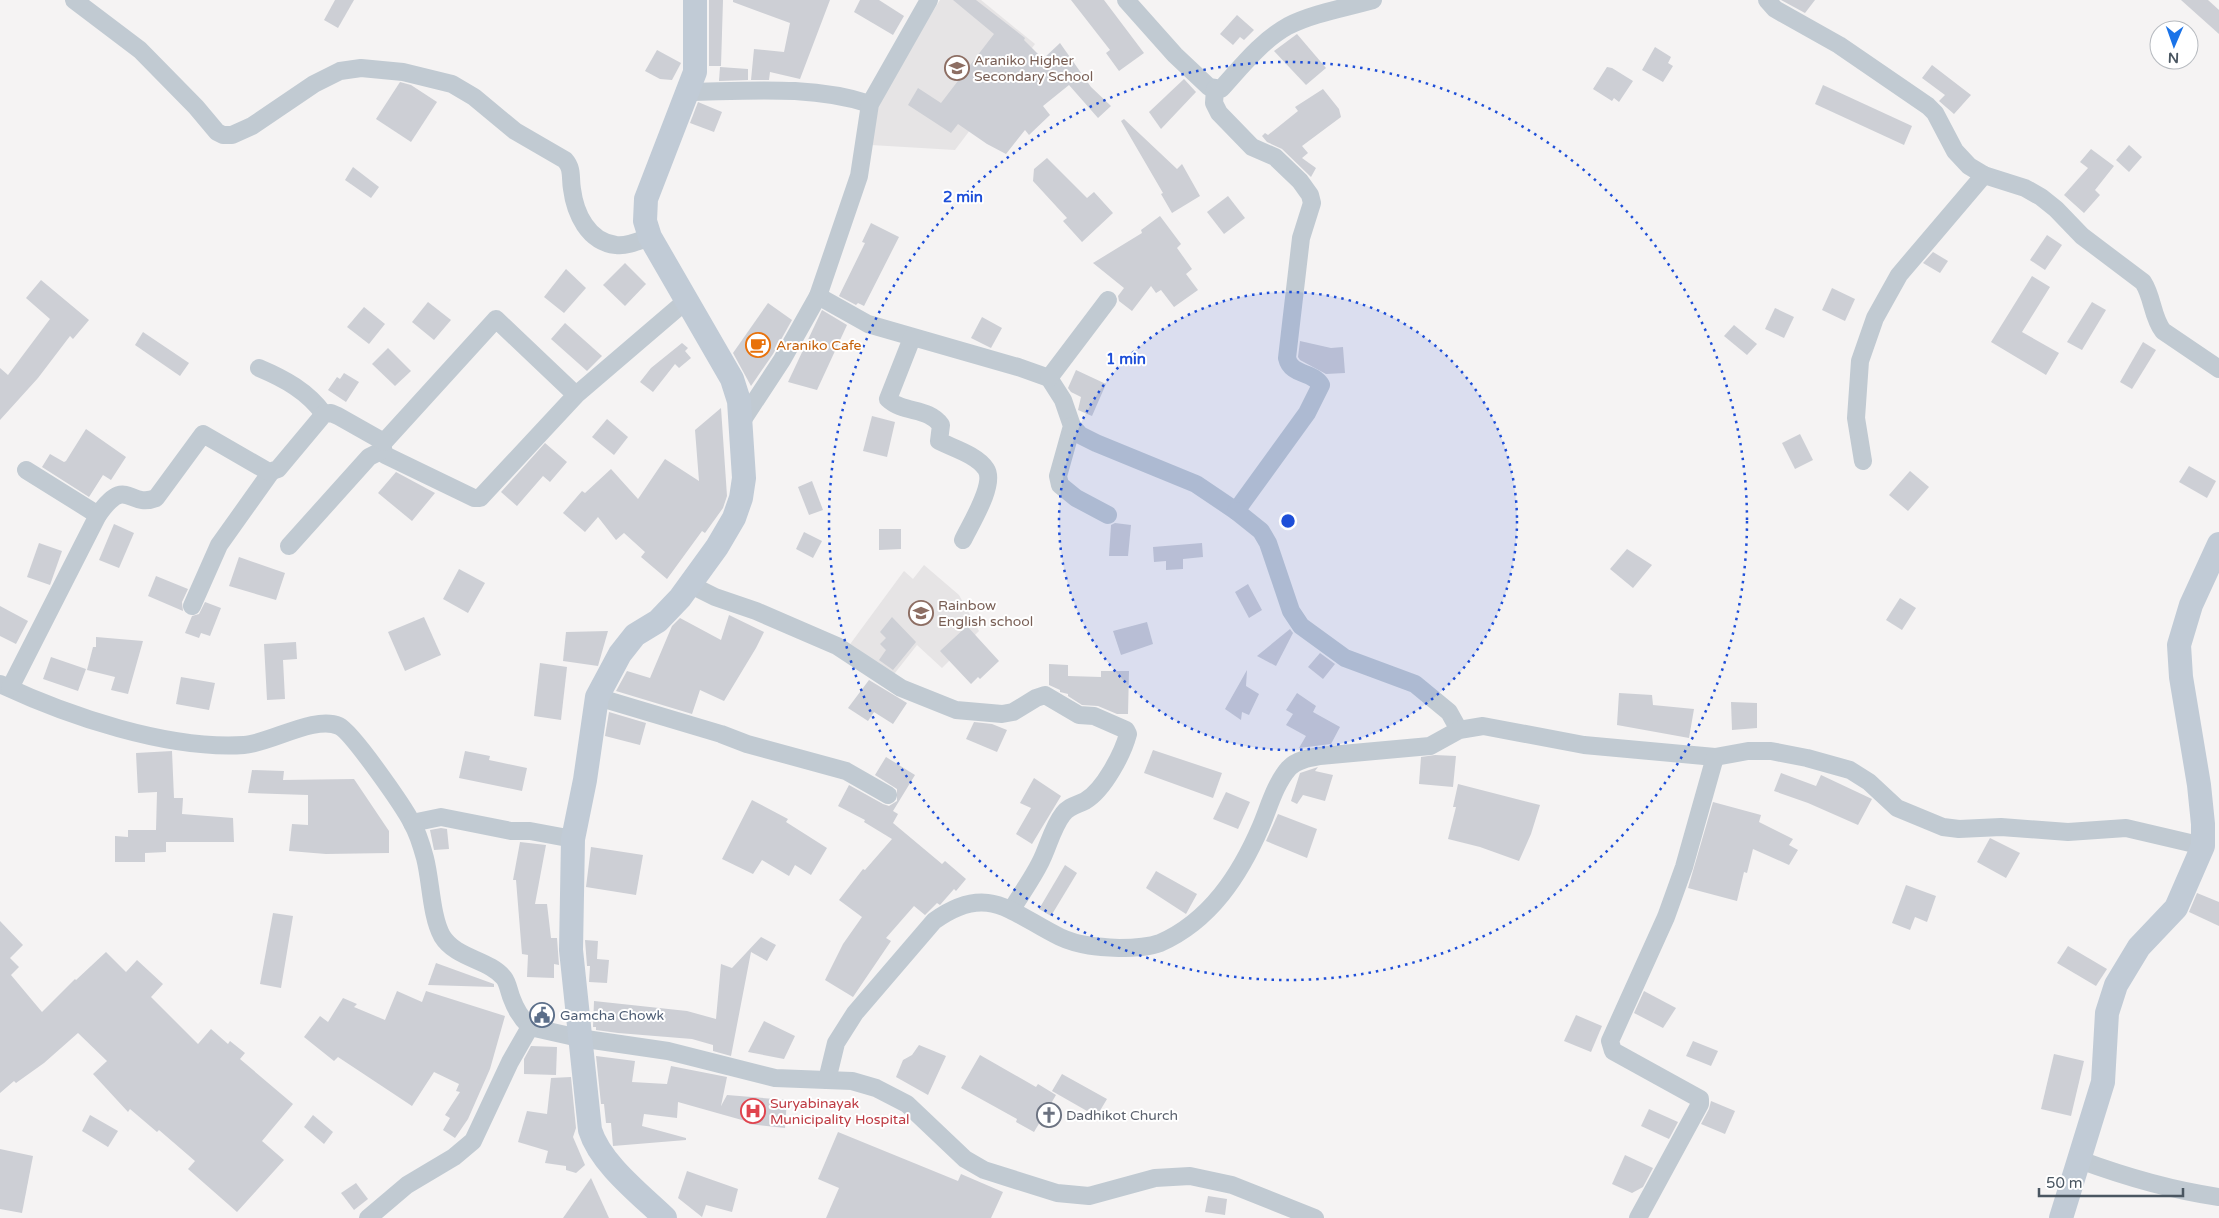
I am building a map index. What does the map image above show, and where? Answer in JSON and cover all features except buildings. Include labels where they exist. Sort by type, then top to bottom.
[{"type":"street","points":[[74,0],[140,50],[196,107],[217,132],[223,135],[232,135],[252,126],[296,94],[340,72],[361,68],[403,72],[452,84],[474,97],[515,131],[565,160],[570,166],[575,207],[585,227],[602,241],[618,246],[650,237]]},
{"type":"street","points":[[665,1218],[594,1144],[590,1130],[571,950],[573,839],[585,780],[597,697],[611,668],[635,635],[668,613],[691,585],[717,547],[734,518],[741,498],[744,478],[739,401],[732,379],[650,237],[645,221],[646,199],[654,174],[695,72],[694,0]]},
{"type":"street","points":[[740,424],[782,360],[818,296],[858,176],[870,104],[929,0]]},
{"type":"street","points":[[1126,0],[1175,55],[1208,86],[1215,89],[1221,89],[1266,42],[1288,26],[1315,16],[1373,0]]},
{"type":"street","points":[[1767,0],[1775,9],[1839,45],[1917,97],[1935,113],[1955,151],[1968,166],[1984,175],[2026,188],[2056,209],[2082,236],[2143,282],[2149,291],[2157,323],[2163,331],[2219,368]]},
{"type":"street","points":[[1215,89],[1214,103],[1219,113],[1252,148],[1275,158],[1300,181],[1310,195],[1312,203],[1301,238],[1287,358],[1288,365],[1293,370],[1318,380],[1321,385],[1307,412],[1236,511]]},
{"type":"street","points":[[688,92],[792,91],[847,97],[870,104]]},
{"type":"street","points":[[1864,461],[1856,418],[1860,361],[1875,318],[1899,275],[1984,175]]},
{"type":"street","points":[[818,296],[868,324],[1018,367],[1049,378],[1063,400],[1072,426],[1080,435],[1196,484],[1236,511],[1261,531],[1268,543],[1291,612],[1301,626],[1345,658],[1422,689],[1449,712],[1459,730]]},
{"type":"street","points":[[192,606],[219,545],[271,472],[278,469],[324,414],[331,413],[338,416],[383,446],[385,455],[477,499],[576,395],[687,300]]},
{"type":"street","points":[[1049,378],[1108,300]]},
{"type":"street","points":[[289,546],[369,457],[383,446],[496,319],[576,395]]},
{"type":"street","points":[[912,338],[888,399],[902,408],[934,416],[941,426],[939,441],[968,454],[985,468],[988,476],[987,489],[963,540]]},
{"type":"street","points":[[259,368],[282,378],[303,391],[324,414]]},
{"type":"street","points":[[1072,426],[1058,476],[1060,485],[1071,494],[1108,515]]},
{"type":"street","points":[[271,472],[203,434],[156,498],[146,500],[124,493],[116,494],[108,501],[98,515],[5,686],[134,732],[162,739],[244,745],[266,741],[310,726],[324,724],[340,726],[354,740],[412,823],[424,857],[437,922],[442,935],[450,947],[497,972],[504,978],[522,1019],[530,1027],[579,1038],[668,1051],[775,1078],[852,1081],[876,1088],[907,1104],[965,1159],[984,1170],[1040,1189],[1074,1196],[1089,1196],[1155,1178],[1190,1176],[1232,1184],[1315,1218]]},
{"type":"street","points":[[26,470],[98,515]]},
{"type":"street","points":[[2061,1218],[2103,1082],[2107,1013],[2116,985],[2139,947],[2176,908],[2203,846],[2199,785],[2181,677],[2179,645],[2191,605],[2219,544]]},
{"type":"street","points":[[691,585],[715,597],[764,614],[837,646],[901,688],[956,710],[1002,714],[1013,712],[1036,698],[1046,695],[1079,715],[1094,716],[1126,730],[1128,734],[1127,739],[1112,771],[1096,792],[1086,800],[1072,806],[1062,815],[1039,865],[1012,909]]},
{"type":"street","points":[[597,697],[721,734],[747,744],[846,771],[888,795]]},
{"type":"street","points":[[827,1080],[836,1043],[855,1013],[934,921],[946,912],[976,902],[989,902],[1012,909],[1059,937],[1079,944],[1128,948],[1158,944],[1189,928],[1234,878],[1252,846],[1278,784],[1289,767],[1302,759],[1320,756],[1430,746],[1459,730],[1483,726],[1584,745],[1715,757],[1748,751],[1771,751],[1807,758],[1850,770],[1869,782],[1897,808],[1943,827],[1959,829],[2001,827],[2068,832],[2126,828],[2203,846]]},
{"type":"street","points":[[1638,1218],[1700,1104],[1700,1099],[1613,1051],[1610,1041],[1666,917],[1684,867],[1715,757]]},
{"type":"street","points":[[412,823],[441,817],[511,832],[530,831],[573,839]]},
{"type":"street","points":[[368,1218],[407,1185],[454,1157],[472,1141],[510,1062],[530,1027]]},
{"type":"street","points":[[2080,1160],[2136,1180],[2219,1197]]},
{"type":"shaded area","name":"Araniko Higher Secondary School","points":[[940,0],[981,0],[1035,44],[955,150],[871,145],[881,93]]},
{"type":"shaded area","name":"Rainbow English school","points":[[924,565],[959,595],[979,631],[942,668],[917,645],[891,678],[848,647],[904,571],[913,579]]},
{"type":"place","name":"Araniko Higher Secondary School","points":[[957,68]]},
{"type":"place","name":"Araniko Cafe","points":[[758,345]]},
{"type":"place","name":"Rainbow English school","points":[[921,613]]},
{"type":"place","name":"Gamcha Chowk","points":[[542,1015]]},
{"type":"place","name":"Suryabinayak Municipality Hospital","points":[[753,1111]]},
{"type":"place","name":"Dadhikot Church","points":[[1049,1115]]}]
